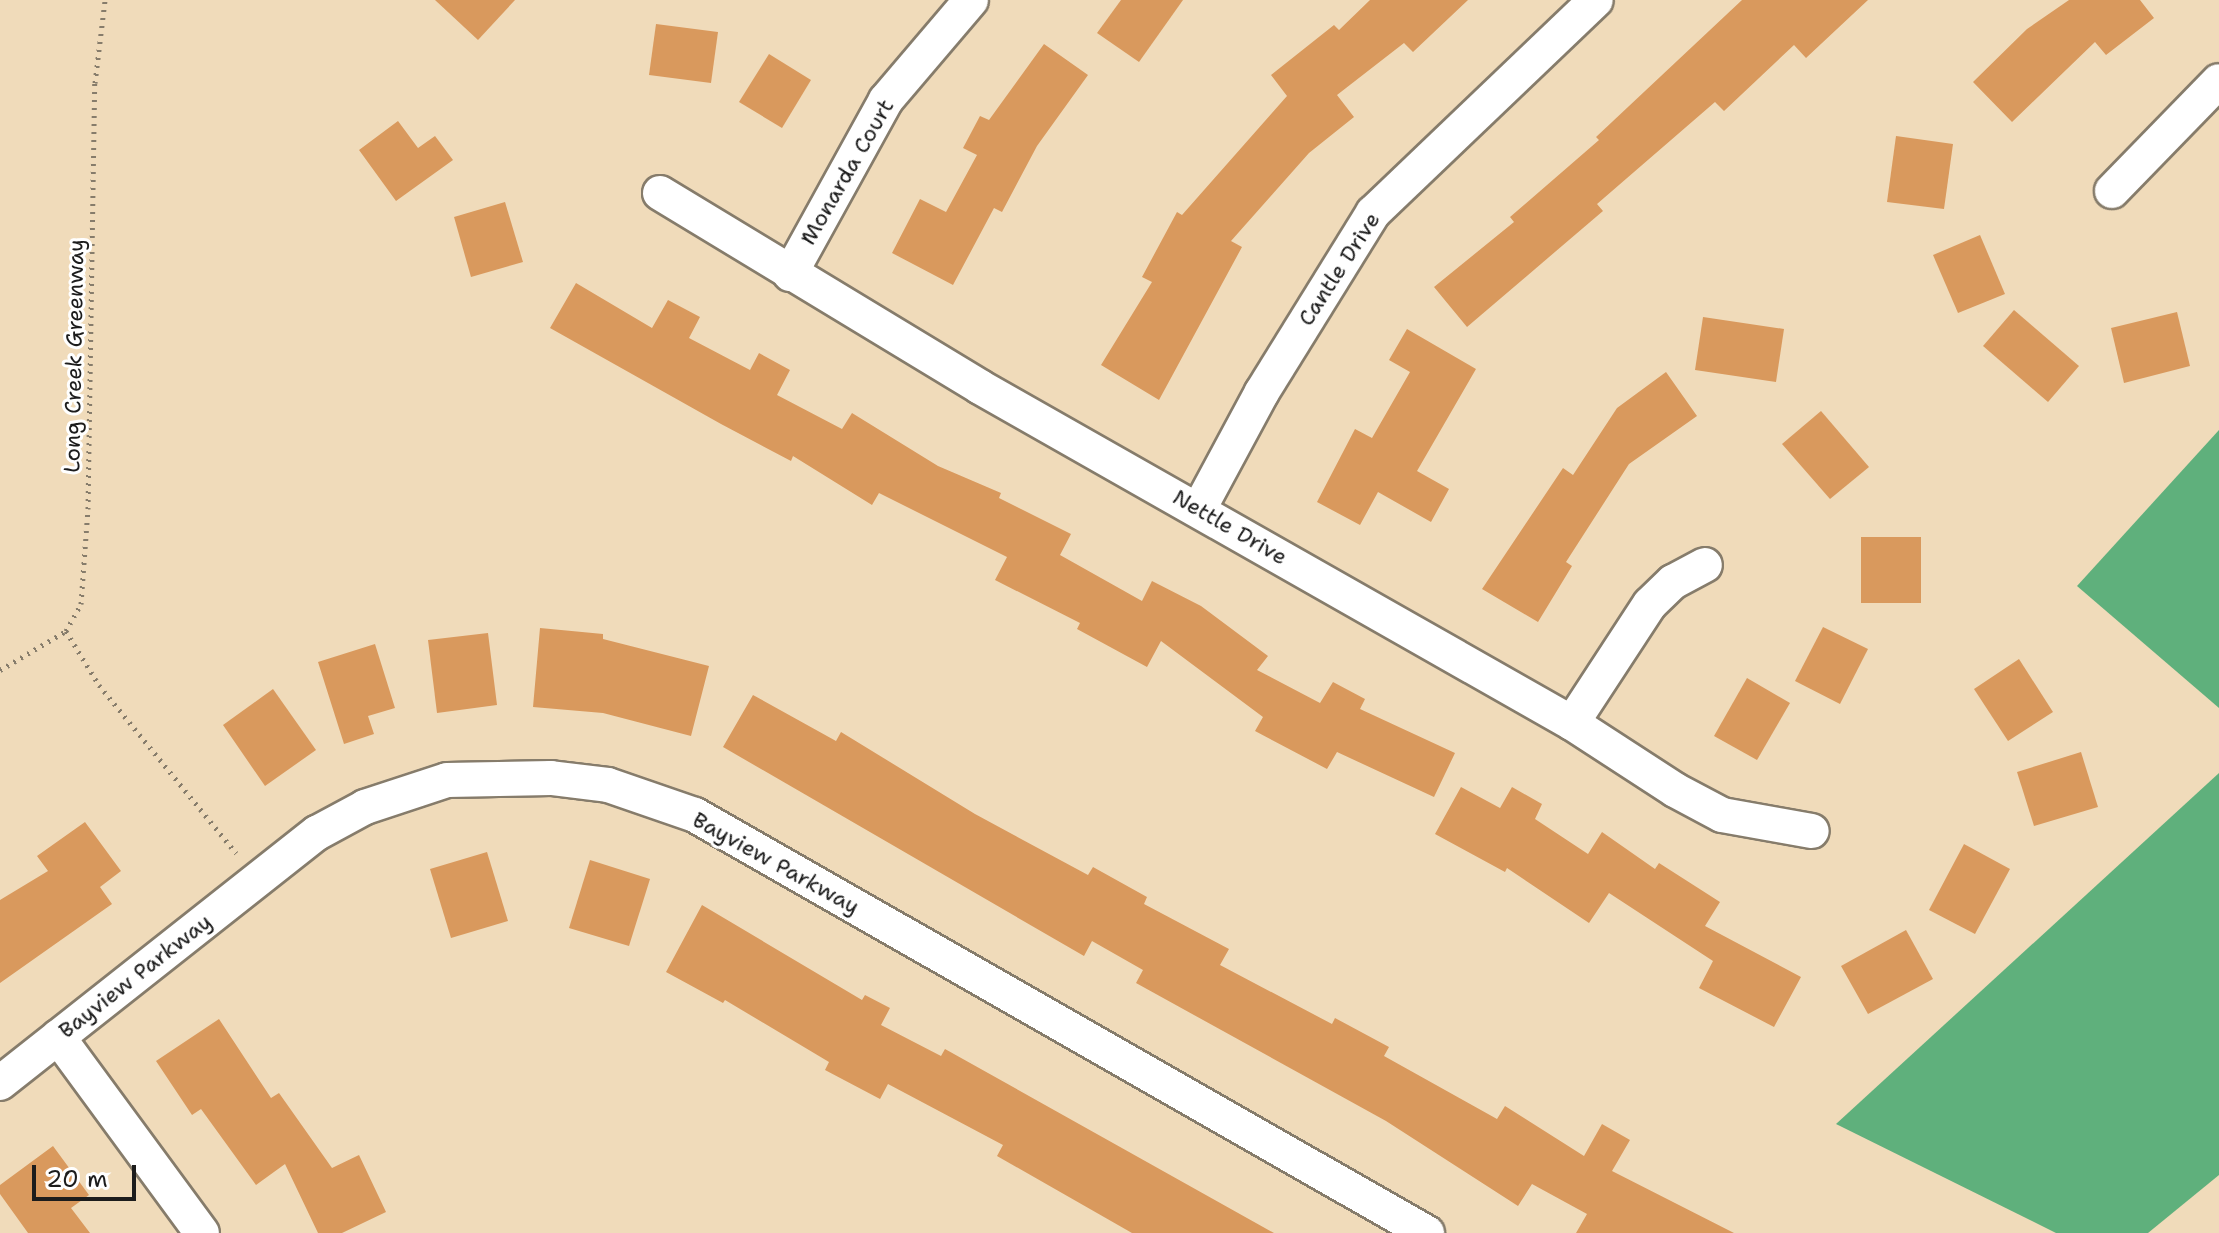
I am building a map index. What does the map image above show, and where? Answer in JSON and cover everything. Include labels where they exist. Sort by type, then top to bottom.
[{"type":"street","name":"Monarda Court","points":[[790,274],[886,100],[971,0]]},
{"type":"street","name":"Cantle Drive","points":[[1199,509],[1262,392],[1373,213],[1596,0]]},
{"type":"street","points":[[2112,191],[2219,81]]},
{"type":"street","name":"Nettle Drive","points":[[660,193],[790,274],[1572,723],[1722,815],[1812,831]]},
{"type":"street","points":[[1572,723],[1650,604],[1673,582],[1705,565]]},
{"type":"street","name":"Bayview Parkway","points":[[0,1083],[317,833],[365,807],[447,780],[538,778],[608,785],[695,815],[1427,1233]]},
{"type":"street","points":[[58,1037],[202,1233]]},
{"type":"path","name":"Long Creek Greenway","points":[[66,631],[77,618],[86,574],[95,83],[105,0]]},
{"type":"path","points":[[0,670],[66,631],[99,685],[236,853]]},
{"type":"green space","points":[[2219,430],[2219,708],[2077,586]]},
{"type":"green space","points":[[2219,773],[2219,1175],[2148,1233],[2056,1233],[1836,1124]]},
{"type":"building","points":[[435,0],[515,0],[478,40]]},
{"type":"building","points":[[1121,0],[1183,0],[1139,62],[1097,33]]},
{"type":"building","points":[[1370,0],[1468,0],[1413,52],[1404,43],[1337,95],[1354,117],[1309,153],[1231,241],[1242,247],[1159,400],[1101,365],[1152,282],[1142,277],[1177,212],[1182,215],[1287,96],[1271,75],[1334,25],[1339,30]]},
{"type":"building","points":[[1742,0],[1868,0],[1806,58],[1794,45],[1724,111],[1715,102],[1597,204],[1603,211],[1467,327],[1434,287],[1514,222],[1510,217],[1599,140],[1596,137]]},
{"type":"building","points":[[2069,0],[2140,0],[2154,18],[2106,55],[2095,42],[2012,122],[1973,82],[2027,29]]},
{"type":"building","points":[[656,24],[718,32],[711,83],[649,75]]},
{"type":"building","points":[[1044,44],[1088,75],[1037,146],[1002,212],[994,208],[953,285],[892,253],[920,199],[946,212],[977,155],[963,148],[980,116],[989,120]]},
{"type":"building","points":[[769,54],[811,80],[782,128],[739,102]]},
{"type":"building","points":[[398,121],[418,148],[435,136],[453,160],[396,201],[359,150]]},
{"type":"building","points":[[1896,136],[1953,144],[1944,209],[1887,202]]},
{"type":"building","points":[[505,202],[523,262],[471,277],[454,217]]},
{"type":"building","points":[[1980,235],[2005,294],[1958,313],[1933,255]]},
{"type":"building","points":[[576,283],[652,328],[668,300],[700,317],[689,338],[750,370],[759,353],[790,370],[777,395],[842,429],[852,413],[938,466],[1001,493],[999,498],[1071,534],[1060,555],[1142,601],[1152,581],[1201,606],[1268,656],[1257,670],[1320,703],[1333,682],[1365,699],[1360,709],[1455,753],[1434,797],[1337,752],[1327,769],[1255,731],[1263,717],[1161,641],[1147,667],[1077,629],[1080,623],[995,580],[1007,557],[879,493],[872,505],[793,456],[791,461],[550,328]]},
{"type":"building","points":[[2014,310],[2079,366],[2048,402],[1983,346]]},
{"type":"building","points":[[2177,312],[2190,366],[2124,383],[2111,328]]},
{"type":"building","points":[[1703,317],[1784,329],[1776,382],[1695,370]]},
{"type":"building","points":[[1407,329],[1476,369],[1417,471],[1449,489],[1431,522],[1378,492],[1360,525],[1317,502],[1355,429],[1372,438],[1410,372],[1389,360]]},
{"type":"building","points":[[1666,372],[1697,416],[1629,464],[1566,562],[1572,566],[1538,622],[1482,589],[1563,468],[1573,475],[1617,408]]},
{"type":"building","points":[[1821,411],[1869,467],[1830,499],[1782,444]]},
{"type":"building","points":[[1861,537],[1921,537],[1921,603],[1861,603]]},
{"type":"building","points":[[1823,627],[1868,649],[1840,704],[1795,681]]},
{"type":"building","points":[[540,628],[603,634],[603,639],[709,666],[691,736],[603,713],[533,707]]},
{"type":"building","points":[[488,633],[497,705],[437,713],[428,640]]},
{"type":"building","points":[[375,644],[395,708],[368,716],[374,734],[344,744],[318,662]]},
{"type":"building","points":[[2019,659],[2053,712],[2008,741],[1974,689]]},
{"type":"building","points":[[1747,678],[1790,703],[1757,760],[1714,736]]},
{"type":"building","points":[[273,689],[316,750],[265,786],[223,725]]},
{"type":"building","points":[[753,695],[836,741],[841,732],[975,814],[1088,875],[1093,867],[1147,897],[1144,904],[1229,949],[1220,965],[1332,1024],[1335,1018],[1389,1047],[1384,1056],[1497,1119],[1505,1106],[1584,1156],[1602,1124],[1630,1140],[1612,1171],[1734,1233],[1576,1233],[1587,1214],[1532,1184],[1518,1206],[1386,1121],[1136,983],[1143,970],[1092,941],[1084,956],[723,747]]},
{"type":"building","points":[[2081,752],[2098,807],[2034,826],[2017,772]]},
{"type":"building","points":[[1461,787],[1500,808],[1512,787],[1542,804],[1535,819],[1588,854],[1602,832],[1655,869],[1659,863],[1720,902],[1705,926],[1801,977],[1774,1027],[1699,988],[1713,961],[1609,893],[1589,923],[1507,868],[1505,872],[1435,834]]},
{"type":"building","points":[[85,822],[121,871],[100,887],[112,904],[0,983],[0,900],[48,871],[37,856]]},
{"type":"building","points":[[1964,844],[2010,869],[1975,934],[1929,910]]},
{"type":"building","points":[[487,852],[508,921],[451,938],[430,869]]},
{"type":"building","points":[[590,860],[650,879],[629,946],[569,928]]},
{"type":"building","points":[[702,905],[862,1000],[865,995],[890,1008],[881,1025],[941,1056],[945,1049],[1274,1233],[1132,1233],[997,1156],[1003,1145],[888,1084],[880,1099],[825,1070],[829,1062],[725,1000],[723,1003],[666,972]]},
{"type":"building","points":[[1906,930],[1933,979],[1868,1014],[1841,966]]},
{"type":"building","points":[[219,1019],[271,1098],[279,1093],[332,1168],[359,1155],[386,1212],[342,1233],[318,1233],[285,1164],[256,1185],[201,1109],[192,1115],[156,1061]]},
{"type":"building","points":[[53,1146],[89,1195],[71,1208],[90,1233],[28,1233],[0,1194],[0,1185]]}]
